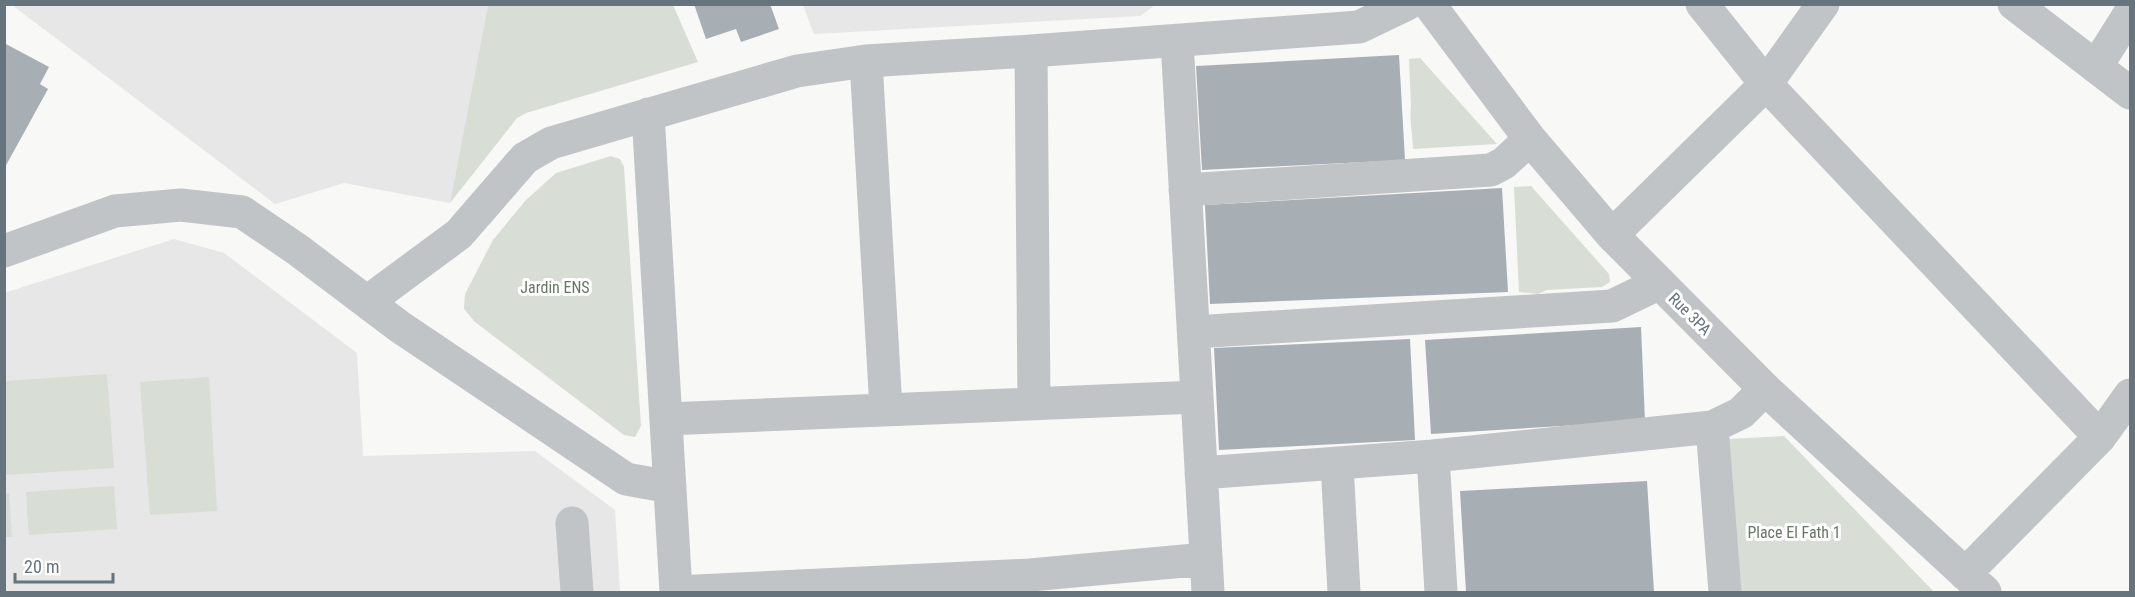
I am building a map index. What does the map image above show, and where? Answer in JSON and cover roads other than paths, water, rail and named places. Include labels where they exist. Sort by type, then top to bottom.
[{"type":"street","points":[[367,302],[459,234],[525,158],[551,143],[797,71],[866,61],[1359,27],[1407,4]]},
{"type":"street","name":"Rue 3PA","points":[[1429,4],[1530,139],[1612,235],[1765,389],[1975,583]]},
{"type":"street","points":[[1702,4],[1766,84],[2100,437]]},
{"type":"street","points":[[1612,235],[1766,84],[1823,4]]},
{"type":"street","points":[[2014,4],[2130,93]]},
{"type":"street","points":[[2096,67],[2130,13]]},
{"type":"street","points":[[1177,41],[1208,592]]},
{"type":"street","points":[[1031,51],[1034,403]]},
{"type":"street","points":[[866,61],[886,409]]},
{"type":"street","points":[[648,114],[676,592],[1030,584],[1206,559]]},
{"type":"street","points":[[1185,190],[1491,170],[1504,163],[1530,139]]},
{"type":"street","points":[[4,251],[115,211],[181,205],[242,212],[298,250],[400,327],[626,479],[670,488]]},
{"type":"street","points":[[1194,332],[1612,306],[1660,283]]},
{"type":"street","points":[[1202,473],[1433,456],[1712,428],[1741,413],[1765,389]]},
{"type":"street","points":[[1975,583],[2100,437],[2130,395]]},
{"type":"street","points":[[666,419],[1197,397]]},
{"type":"street","points":[[1712,428],[1725,592]]},
{"type":"street","points":[[1433,456],[1441,592]]},
{"type":"street","points":[[1337,464],[1344,592]]},
{"type":"street","points":[[572,523],[577,592]]},
{"type":"park label","name":"Jardin ENS","points":[[555,287]]},
{"type":"park label","name":"Place El Fath 1","points":[[1794,532]]}]
